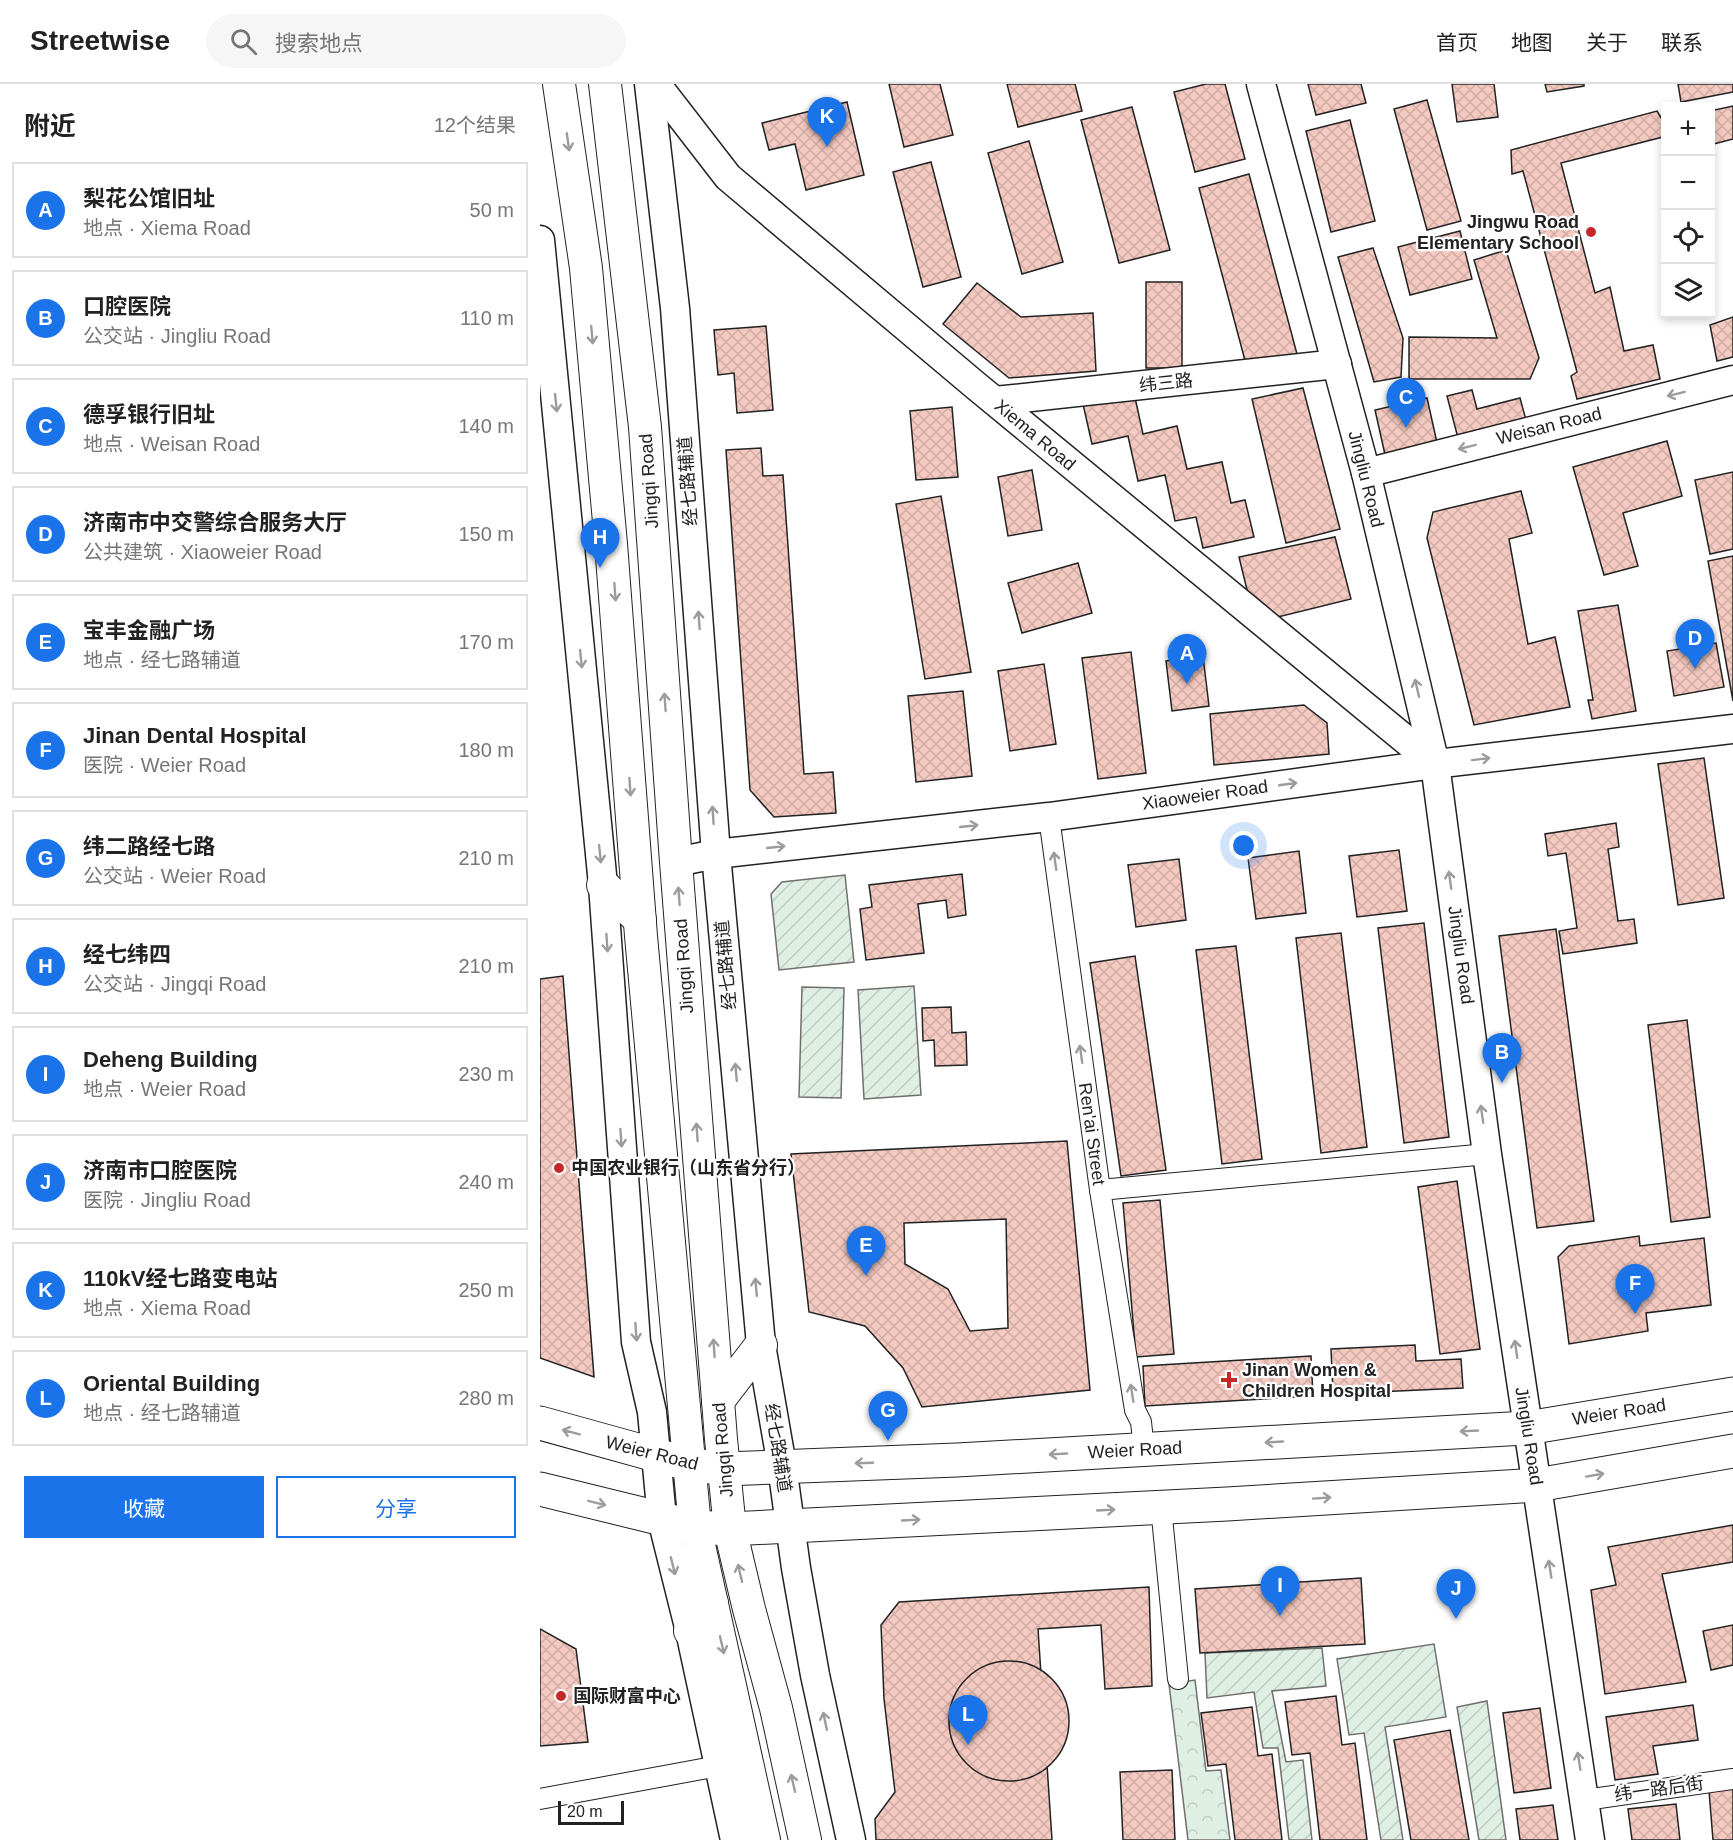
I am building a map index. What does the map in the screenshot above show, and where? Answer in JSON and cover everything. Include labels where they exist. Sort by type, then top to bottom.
[{"type":"highway","name":"Weier Road","points":[[540,1423],[688,1464],[724,1469],[957,1460],[1527,1428],[1733,1394]]},
{"type":"highway","points":[[540,1489],[695,1527],[730,1528],[1161,1508],[1537,1485],[1733,1451]]},
{"type":"main road","name":"Jingqi Road","points":[[559,84],[586,268],[611,544],[640,920],[695,1527],[712,1603],[733,1763],[764,1840]]},
{"type":"main road","name":"Jingqi Road","points":[[606,84],[645,427],[676,862],[730,1528],[776,1708],[805,1840]]},
{"type":"main road","points":[[603,885],[640,920]]},
{"type":"main road","points":[[718,1401],[761,1345]]},
{"type":"main road","points":[[690,1632],[712,1603]]},
{"type":"street","name":"经七路辅道","points":[[649,84],[675,308],[716,854],[761,1345],[815,1675],[851,1840]]},
{"type":"street","name":"Xiema Road","points":[[656,84],[728,177],[1435,764]]},
{"type":"street","name":"Jingliu Road","points":[[1261,84],[1365,473],[1435,764],[1487,1154],[1590,1840]]},
{"type":"street","points":[[540,240],[603,885],[636,1342],[651,1412],[662,1520],[690,1632],[733,1763],[735,1840]]},
{"type":"street","name":"纬三路","points":[[995,401],[1337,364]]},
{"type":"street","name":"Weisan Road","points":[[1365,473],[1733,380]]},
{"type":"street","name":"Xiaoweier Road","points":[[676,862],[716,854],[1048,817],[1435,764],[1733,729]]},
{"type":"street","name":"Ren'ai Street","points":[[1048,817],[1100,1190],[1135,1410],[1141,1422],[1144,1449]]},
{"type":"street","points":[[1100,1190],[1487,1154]]},
{"type":"street","points":[[1161,1508],[1179,1679]]},
{"type":"street","points":[[540,1799],[733,1763]]},
{"type":"street","name":"纬一路后街","points":[[1585,1800],[1733,1779]]},
{"type":"green space","points":[[845,875],[854,962],[779,970],[771,894],[782,882]]},
{"type":"green space","points":[[914,986],[921,1095],[864,1099],[858,990]]},
{"type":"green space","points":[[802,987],[844,988],[841,1098],[799,1097]]},
{"type":"green space","points":[[1434,1644],[1446,1717],[1385,1727],[1403,1840],[1381,1840],[1364,1733],[1349,1735],[1337,1659]]},
{"type":"green space","points":[[1322,1648],[1326,1686],[1272,1691],[1286,1762],[1303,1760],[1312,1840],[1289,1840],[1278,1748],[1263,1748],[1254,1692],[1207,1698],[1205,1653]]},
{"type":"green space","points":[[1195,1680],[1206,1771],[1221,1770],[1230,1840],[1188,1840],[1169,1684]]},
{"type":"green space","points":[[1487,1701],[1506,1840],[1479,1840],[1457,1707]]},
{"type":"building","points":[[889,84],[940,84],[953,135],[904,147]]},
{"type":"building","points":[[1007,84],[1075,84],[1082,111],[1018,127]]},
{"type":"building","points":[[1206,84],[1225,84],[1245,159],[1195,172],[1174,92]]},
{"type":"building","points":[[1308,84],[1361,84],[1366,103],[1316,115]]},
{"type":"building","points":[[1452,84],[1494,84],[1498,117],[1457,122]]},
{"type":"building","points":[[1545,84],[1584,84],[1584,86],[1547,92]]},
{"type":"building","points":[[1678,84],[1733,84],[1733,92],[1681,102]]},
{"type":"building","points":[[1427,100],[1461,221],[1427,230],[1394,109]]},
{"type":"building","points":[[847,102],[864,175],[806,190],[795,144],[769,150],[762,123]]},
{"type":"building","points":[[1733,106],[1733,139],[1715,144],[1715,110]]},
{"type":"building","points":[[1132,107],[1170,250],[1119,263],[1081,120]]},
{"type":"building","points":[[1657,111],[1661,118],[1661,138],[1561,163],[1595,293],[1610,287],[1624,351],[1653,345],[1660,379],[1577,399],[1571,376],[1577,372],[1523,171],[1512,174],[1511,150]]},
{"type":"building","points":[[1350,120],[1375,221],[1331,232],[1306,131]]},
{"type":"building","points":[[1029,141],[1063,262],[1022,274],[988,153]]},
{"type":"building","points":[[931,162],[961,277],[923,287],[893,172]]},
{"type":"building","points":[[1249,174],[1297,354],[1247,368],[1199,188]]},
{"type":"building","points":[[1460,231],[1472,279],[1410,295],[1398,247]]},
{"type":"building","points":[[1373,248],[1403,338],[1401,377],[1374,382],[1338,257]]},
{"type":"building","points":[[1506,250],[1539,358],[1530,379],[1409,379],[1409,337],[1497,338],[1474,260]]},
{"type":"building","points":[[1146,282],[1182,282],[1182,368],[1146,368]]},
{"type":"building","points":[[977,283],[1021,317],[1093,313],[1096,371],[1009,378],[943,324]]},
{"type":"building","points":[[1733,317],[1733,357],[1717,361],[1710,325]]},
{"type":"building","points":[[766,326],[773,410],[737,413],[734,373],[718,375],[714,330]]},
{"type":"building","points":[[1303,388],[1340,529],[1286,543],[1252,399]]},
{"type":"building","points":[[1472,390],[1477,409],[1520,398],[1526,420],[1458,438],[1447,396]]},
{"type":"building","points":[[1134,393],[1143,434],[1177,426],[1187,469],[1222,462],[1231,503],[1245,500],[1254,537],[1203,548],[1196,517],[1175,521],[1165,475],[1138,481],[1128,436],[1092,444],[1083,404]]},
{"type":"building","points":[[1427,398],[1438,447],[1386,459],[1375,410]]},
{"type":"building","points":[[952,407],[958,477],[916,480],[910,411]]},
{"type":"building","points":[[1667,441],[1682,496],[1623,513],[1638,566],[1604,575],[1573,467]]},
{"type":"building","points":[[761,448],[763,476],[783,475],[804,774],[833,772],[836,813],[774,817],[750,790],[726,450]]},
{"type":"building","points":[[1032,470],[1042,530],[1008,536],[998,477]]},
{"type":"building","points":[[1733,472],[1733,549],[1710,554],[1695,480]]},
{"type":"building","points":[[1521,491],[1532,533],[1509,539],[1528,644],[1555,637],[1570,707],[1474,725],[1427,538],[1433,512]]},
{"type":"building","points":[[941,496],[971,672],[925,679],[896,504]]},
{"type":"building","points":[[1335,537],[1351,599],[1274,618],[1249,598],[1239,557]]},
{"type":"building","points":[[1733,556],[1733,701],[1708,561]]},
{"type":"building","points":[[1078,563],[1092,613],[1022,633],[1008,583]]},
{"type":"building","points":[[1618,605],[1636,711],[1592,719],[1588,700],[1593,700],[1578,611]]},
{"type":"building","points":[[1716,643],[1724,687],[1674,696],[1667,651]]},
{"type":"building","points":[[1131,652],[1146,773],[1098,779],[1082,658]]},
{"type":"building","points":[[1203,656],[1209,706],[1172,711],[1166,661]]},
{"type":"building","points":[[1044,664],[1056,744],[1010,751],[998,671]]},
{"type":"building","points":[[963,691],[972,776],[916,782],[908,696]]},
{"type":"building","points":[[1304,705],[1327,723],[1329,754],[1214,765],[1210,714]]},
{"type":"building","points":[[1704,758],[1724,898],[1678,905],[1658,764]]},
{"type":"building","points":[[1616,823],[1619,847],[1608,849],[1618,921],[1634,919],[1637,943],[1563,954],[1559,931],[1577,928],[1566,853],[1548,856],[1545,834]]},
{"type":"building","points":[[1399,850],[1407,911],[1357,917],[1349,856]]},
{"type":"building","points":[[1299,851],[1306,913],[1256,919],[1248,858]]},
{"type":"building","points":[[1179,859],[1186,920],[1136,927],[1128,865]]},
{"type":"building","points":[[962,874],[966,915],[948,918],[946,900],[918,904],[924,953],[866,960],[860,909],[872,907],[869,885]]},
{"type":"building","points":[[1424,923],[1449,1137],[1404,1143],[1378,928]]},
{"type":"building","points":[[1556,929],[1594,1221],[1537,1228],[1499,936]]},
{"type":"building","points":[[1341,933],[1367,1147],[1321,1153],[1296,938]]},
{"type":"building","points":[[1236,946],[1262,1159],[1222,1164],[1196,950]]},
{"type":"building","points":[[1135,956],[1166,1170],[1121,1176],[1090,963]]},
{"type":"building","name":"中国农业银行（山东省分行）","points":[[563,976],[594,1377],[540,1358],[540,979]]},
{"type":"building","points":[[951,1007],[952,1033],[966,1032],[967,1065],[935,1066],[934,1040],[923,1041],[922,1008]]},
{"type":"building","points":[[1687,1020],[1710,1217],[1671,1222],[1648,1025]]},
{"type":"building","points":[[1067,1141],[1090,1390],[922,1407],[903,1368],[865,1326],[809,1312],[791,1154]],"holes":[[[1006,1219],[1008,1328],[970,1331],[948,1289],[905,1264],[904,1223]]]},
{"type":"building","points":[[1457,1181],[1480,1349],[1440,1354],[1418,1187]]},
{"type":"building","points":[[1160,1200],[1174,1354],[1136,1357],[1123,1203]]},
{"type":"building","points":[[1639,1236],[1640,1246],[1704,1238],[1711,1305],[1646,1313],[1648,1331],[1569,1344],[1558,1257],[1569,1246]]},
{"type":"building","points":[[1415,1345],[1416,1361],[1461,1359],[1463,1388],[1333,1394],[1331,1349]]},
{"type":"building","name":"Jinan Women & Children Hospital","points":[[1311,1356],[1313,1396],[1145,1406],[1143,1366]]},
{"type":"building","points":[[1733,1525],[1733,1562],[1662,1574],[1686,1682],[1605,1694],[1591,1590],[1616,1585],[1608,1547]]},
{"type":"building","points":[[1361,1578],[1365,1644],[1200,1653],[1195,1589]]},
{"type":"building","points":[[1149,1587],[1152,1686],[1105,1689],[1101,1625],[1038,1629],[1052,1840],[876,1840],[875,1819],[895,1792],[884,1699],[881,1625],[899,1602]]},
{"type":"building","points":[[1733,1625],[1733,1665],[1711,1670],[1703,1631]]},
{"type":"building","name":"国际财富中心","points":[[540,1629],[576,1649],[588,1742],[540,1746]]},
{"type":"building","points":[[1009,1661],[1032,1665],[1052,1678],[1065,1698],[1069,1721],[1065,1744],[1052,1764],[1032,1777],[1009,1781],[986,1777],[966,1764],[953,1744],[949,1721],[953,1698],[966,1678],[986,1665]]},
{"type":"building","points":[[1336,1696],[1342,1745],[1355,1743],[1367,1840],[1320,1840],[1310,1753],[1292,1755],[1285,1702]]},
{"type":"building","points":[[1693,1705],[1698,1740],[1653,1746],[1658,1774],[1615,1780],[1606,1717]]},
{"type":"building","points":[[1252,1707],[1258,1756],[1272,1754],[1282,1840],[1235,1840],[1226,1764],[1208,1766],[1201,1713]]},
{"type":"building","points":[[1540,1708],[1551,1788],[1514,1793],[1503,1713]]},
{"type":"building","points":[[1450,1730],[1469,1840],[1411,1840],[1394,1740]]},
{"type":"building","points":[[1172,1770],[1175,1840],[1123,1840],[1120,1772]]},
{"type":"building","points":[[1733,1789],[1733,1840],[1713,1840],[1709,1791]]},
{"type":"building","points":[[1676,1804],[1680,1840],[1632,1840],[1628,1809]]},
{"type":"building","points":[[1553,1805],[1558,1840],[1520,1840],[1516,1809]]},
{"type":"place","name":"110kV经七路变电站","points":[[827,147]]},
{"type":"place","name":"Jingwu Road Elementary School","points":[[1591,232]]},
{"type":"place","name":"德孚银行旧址","points":[[1406,428]]},
{"type":"place","name":"经七纬四","points":[[600,568]]},
{"type":"place","name":"济南市中交警综合服务大厅","points":[[1695,669]]},
{"type":"place","name":"梨花公馆旧址","points":[[1187,684]]},
{"type":"place","name":"口腔医院","points":[[1502,1083]]},
{"type":"place","name":"中国农业银行（山东省分行）","points":[[559,1168]]},
{"type":"place","name":"宝丰金融广场","points":[[866,1276]]},
{"type":"place","name":"Jinan Dental Hospital","points":[[1635,1314]]},
{"type":"place","name":"Jinan Women & Children Hospital","points":[[1229,1380]]},
{"type":"place","name":"纬二路经七路","points":[[888,1441]]},
{"type":"place","name":"Deheng Building","points":[[1280,1616]]},
{"type":"place","name":"济南市口腔医院","points":[[1456,1619]]},
{"type":"place","name":"国际财富中心","points":[[561,1696]]},
{"type":"place","name":"Oriental Building","points":[[968,1745]]}]
